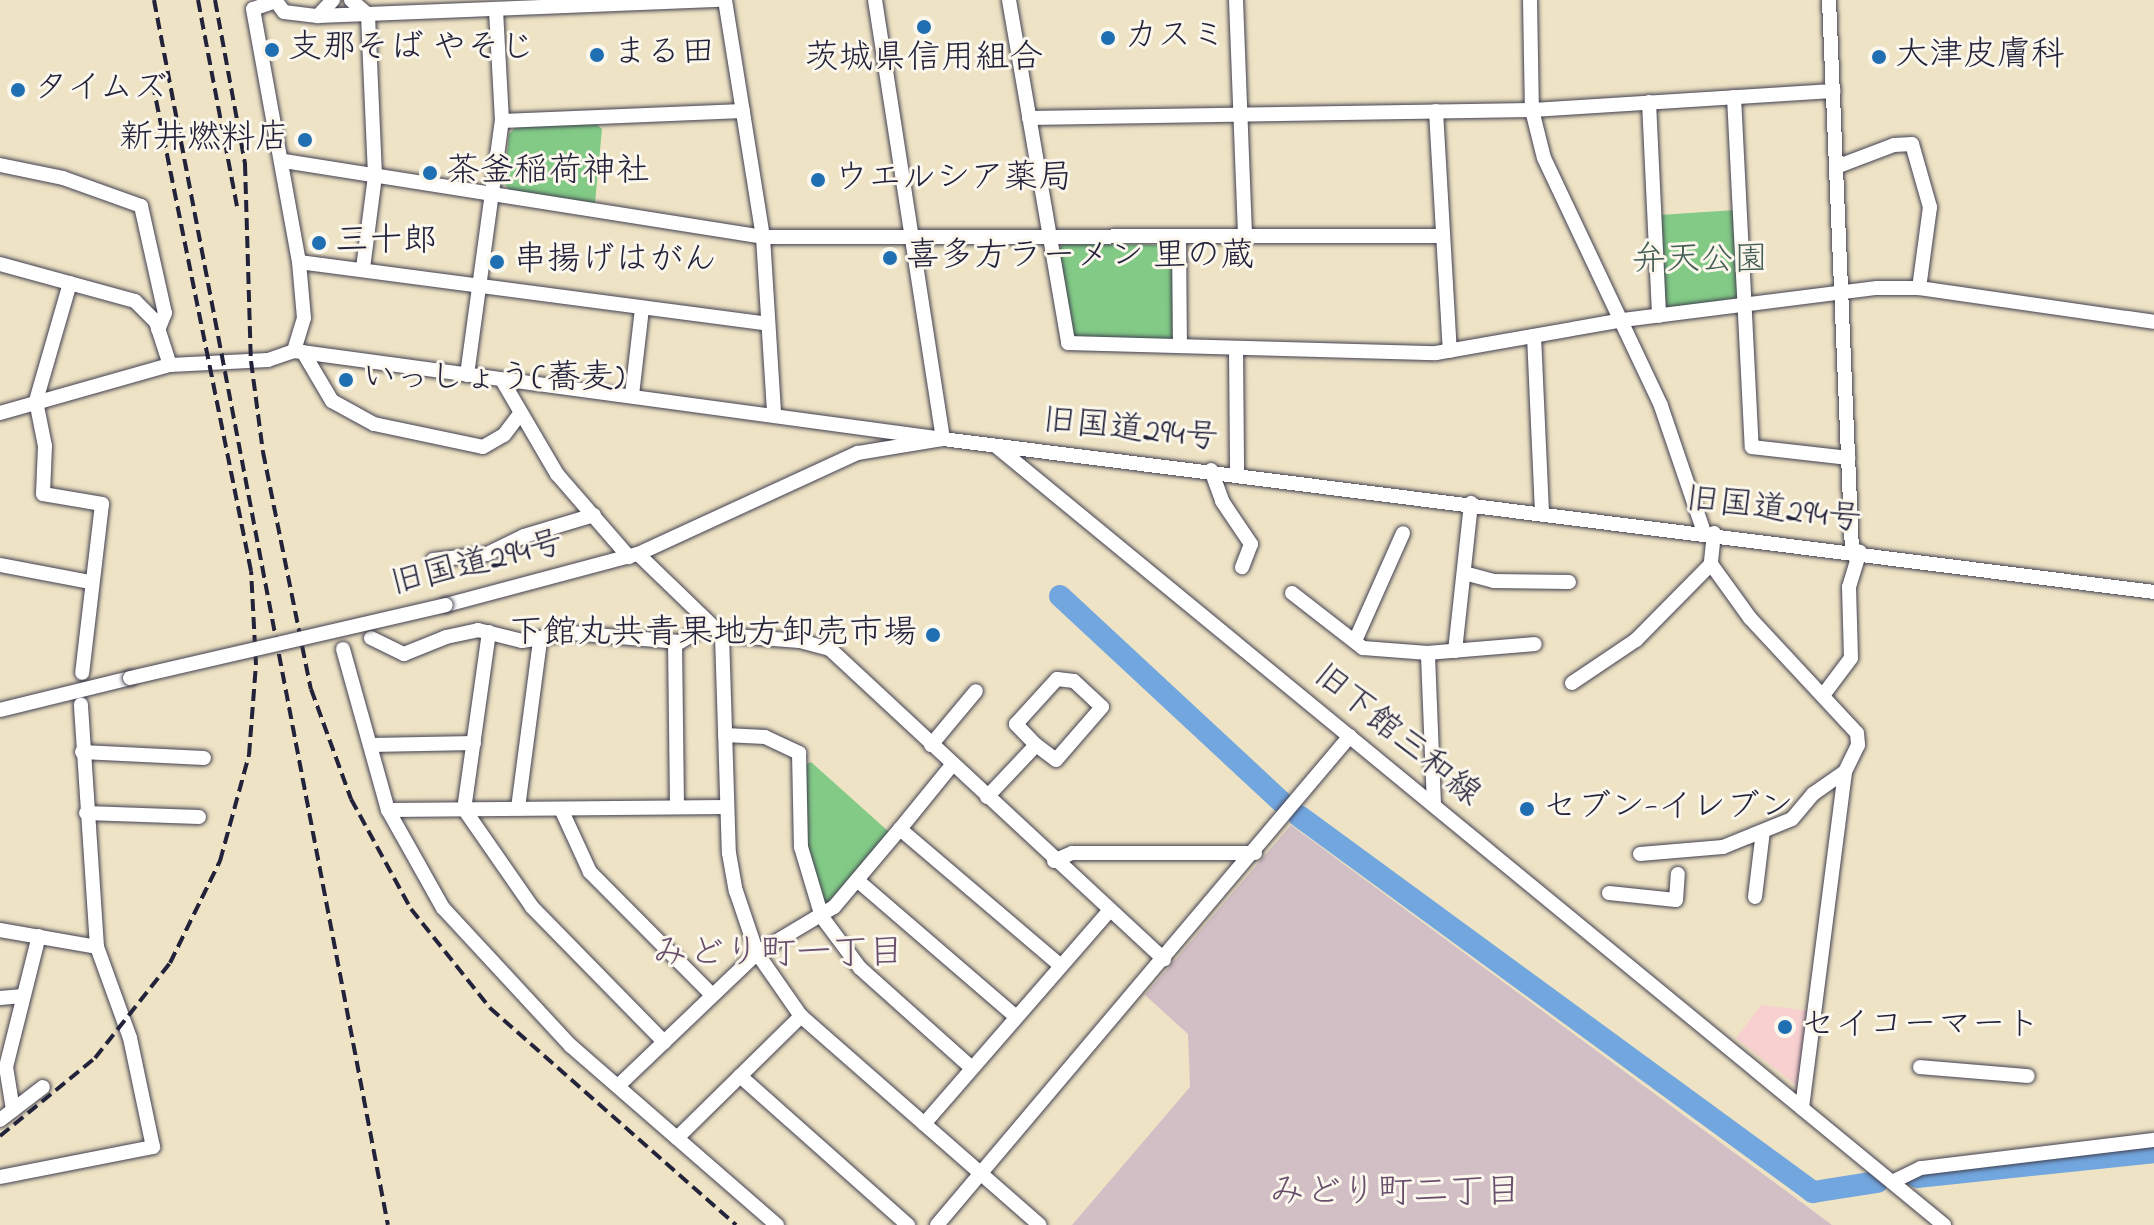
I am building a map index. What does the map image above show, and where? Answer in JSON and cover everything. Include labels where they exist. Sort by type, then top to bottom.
[{"type":"street","points":[[520,414],[504,435],[483,447],[374,424],[332,401],[298,351],[304,318],[299,262],[284,161],[253,9],[276,0],[284,12],[318,16],[602,2],[723,0],[763,237],[774,414]]},
{"type":"street","points":[[318,16],[333,0]]},
{"type":"street","points":[[351,0],[368,15],[375,176],[363,269]]},
{"type":"street","points":[[0,413],[170,365],[268,360],[298,351],[943,439],[875,0]]},
{"type":"street","points":[[1009,0],[1068,343],[1450,351],[1623,320],[1919,288],[2154,322]]},
{"type":"street","points":[[1236,0],[1245,236]]},
{"type":"street","points":[[1530,0],[1532,110],[1544,158],[1661,406],[1709,532],[1711,564],[1750,618],[1824,694],[1857,733],[1858,745],[1845,772],[1802,1108]]},
{"type":"street","points":[[1824,694],[1851,658],[1849,587],[1856,552],[1848,458],[1829,0]]},
{"type":"street","points":[[467,375],[502,121],[496,9]]},
{"type":"street","points":[[1029,118],[1532,110],[1833,91]]},
{"type":"street","points":[[1734,97],[1752,447],[1848,458]]},
{"type":"street","points":[[1649,102],[1659,316]]},
{"type":"street","points":[[502,121],[743,111]]},
{"type":"street","points":[[1436,111],[1450,351]]},
{"type":"street","points":[[1836,167],[1894,145],[1912,144],[1930,207],[1919,288]]},
{"type":"street","points":[[284,161],[763,237],[1443,236]]},
{"type":"street","points":[[0,165],[63,178],[141,206],[165,313],[158,330]]},
{"type":"street","points":[[1179,237],[1180,345]]},
{"type":"street","points":[[299,262],[767,324]]},
{"type":"street","points":[[0,264],[135,301],[158,330],[170,365]]},
{"type":"street","points":[[70,283],[36,401],[45,446],[43,494],[102,504],[90,582],[82,673]]},
{"type":"street","points":[[632,395],[642,308]]},
{"type":"street","points":[[1534,336],[1542,512]]},
{"type":"street","points":[[1236,348],[1237,473]]},
{"type":"street","points":[[502,380],[557,474],[634,555],[722,635],[800,641],[830,649],[1054,861],[1164,959]]},
{"type":"street","name":"旧国道294号","points":[[0,710],[446,605],[634,555],[858,453],[943,439],[1709,532],[2154,592]]},
{"type":"street","name":"旧下館三和線","points":[[996,446],[1944,1225]]},
{"type":"street","points":[[1211,470],[1222,501],[1251,544],[1242,567]]},
{"type":"street","points":[[1455,651],[1471,503]]},
{"type":"street","points":[[433,559],[487,554],[524,536],[594,515]]},
{"type":"street","points":[[1355,641],[1403,533]]},
{"type":"street","points":[[1572,683],[1636,640],[1711,564]]},
{"type":"street","points":[[0,565],[90,582]]},
{"type":"street","points":[[1464,573],[1494,581],[1569,582]]},
{"type":"street","points":[[1292,593],[1355,641],[1379,652],[1428,653],[1535,644]]},
{"type":"street","points":[[371,638],[404,654],[446,637],[489,632],[540,641],[571,633],[675,642],[710,624]]},
{"type":"street","points":[[489,632],[464,809],[532,907],[664,1042]]},
{"type":"street","points":[[722,635],[726,807],[736,891],[757,953],[801,1016],[1040,1225]]},
{"type":"street","points":[[518,808],[540,641]]},
{"type":"street","points":[[675,642],[677,807]]},
{"type":"street","points":[[343,649],[388,810],[412,860],[469,942],[525,1002],[777,1225]]},
{"type":"street","points":[[1428,653],[1434,805]]},
{"type":"street","points":[[1057,679],[1074,681],[1102,707],[1056,760],[1036,745],[1016,724],[1057,679]]},
{"type":"street","points":[[931,745],[976,691]]},
{"type":"street","points":[[0,1177],[153,1147],[130,1038],[97,947],[81,705]]},
{"type":"street","points":[[725,735],[765,737],[799,753],[801,847],[822,917],[860,968],[972,1068]]},
{"type":"street","points":[[937,1225],[1255,853],[1350,736]]},
{"type":"street","points":[[371,745],[474,743]]},
{"type":"street","points":[[987,797],[1036,745]]},
{"type":"street","points":[[82,752],[204,758]]},
{"type":"street","points":[[618,1086],[757,953],[822,917],[857,880],[952,765]]},
{"type":"street","points":[[1640,854],[1723,847],[1763,831],[1792,819],[1813,794],[1845,772]]},
{"type":"street","points":[[388,810],[726,807]]},
{"type":"street","points":[[561,809],[590,872],[712,995]]},
{"type":"street","points":[[86,813],[199,817]]},
{"type":"street","points":[[900,829],[1061,966]]},
{"type":"street","points":[[1755,897],[1763,831]]},
{"type":"street","points":[[1054,861],[1072,853],[1255,853]]},
{"type":"street","points":[[1609,893],[1676,900],[1678,874]]},
{"type":"street","points":[[857,880],[1016,1017]]},
{"type":"street","points":[[924,1124],[1110,910]]},
{"type":"street","points":[[0,930],[97,947]]},
{"type":"street","points":[[13,1110],[6,1067],[39,936]]},
{"type":"street","points":[[0,998],[23,996]]},
{"type":"street","points":[[677,1138],[801,1016]]},
{"type":"street","points":[[1920,1067],[2028,1076]]},
{"type":"street","points":[[740,1076],[908,1225]]},
{"type":"street","points":[[0,1120],[43,1087]]},
{"type":"street","points":[[1892,1182],[1921,1168],[2154,1140]]},
{"type":"shaded area","points":[[1291,825],[1832,1225],[1072,1225],[1190,1087],[1188,1034],[1145,995]]},
{"type":"shaded area","points":[[1761,1005],[1810,1011],[1802,1090],[1736,1038]]},
{"type":"green space","points":[[595,123],[602,129],[595,203],[509,190],[504,183],[509,134],[518,125]]},
{"type":"green space","name":"弁天公園","points":[[1735,210],[1739,295],[1733,303],[1674,313],[1665,306],[1660,215]]},
{"type":"green space","points":[[1063,244],[1170,245],[1176,253],[1175,340],[1077,338],[1071,333],[1057,252]]},
{"type":"green space","points":[[811,762],[889,832],[829,903],[823,902],[808,857],[805,765]]},
{"type":"waterway","points":[[1060,596],[1282,802]]},
{"type":"waterway","points":[[1299,816],[1813,1192],[1877,1182]]},
{"type":"waterway","points":[[1917,1177],[2154,1152]]},
{"type":"railway","points":[[154,0],[388,1225]]},
{"type":"railway","points":[[198,0],[237,206]]},
{"type":"railway","points":[[215,0],[245,164],[251,361],[263,452],[311,689],[351,799],[411,909],[490,1008],[736,1225]]},
{"type":"railway","points":[[0,1136],[95,1058],[170,963],[220,861],[249,755],[256,665],[251,571],[151,75]]},
{"type":"place","name":"茨城県信用組合","points":[[924,27]]},
{"type":"place","name":"カスミ","points":[[1108,38]]},
{"type":"place","name":"支那そば やそじ","points":[[272,50]]},
{"type":"place","name":"まる田","points":[[597,55]]},
{"type":"place","name":"大津皮膚科","points":[[1879,57]]},
{"type":"place","name":"タイムズ","points":[[18,90]]},
{"type":"place","name":"新井燃料店","points":[[305,140]]},
{"type":"place","name":"茶釜稲荷神社","points":[[430,173]]},
{"type":"place","name":"ウエルシア薬局","points":[[818,180]]},
{"type":"place","name":"三十郎","points":[[319,243]]},
{"type":"place","name":"喜多方ラーメン 里の蔵","points":[[890,258]]},
{"type":"place","name":"串揚げはがん","points":[[497,262]]},
{"type":"place","name":"いっしょう(蕎麦)","points":[[346,380]]},
{"type":"place","name":"下館丸共青果地方卸売市場","points":[[933,635]]},
{"type":"place","name":"セブン-イレブン","points":[[1527,809]]},
{"type":"place","name":"セイコーマート","points":[[1785,1027]]},
{"type":"district","name":"みどり町一丁目","points":[[778,955]]},
{"type":"district","name":"みどり町二丁目","points":[[1395,1194]]}]
